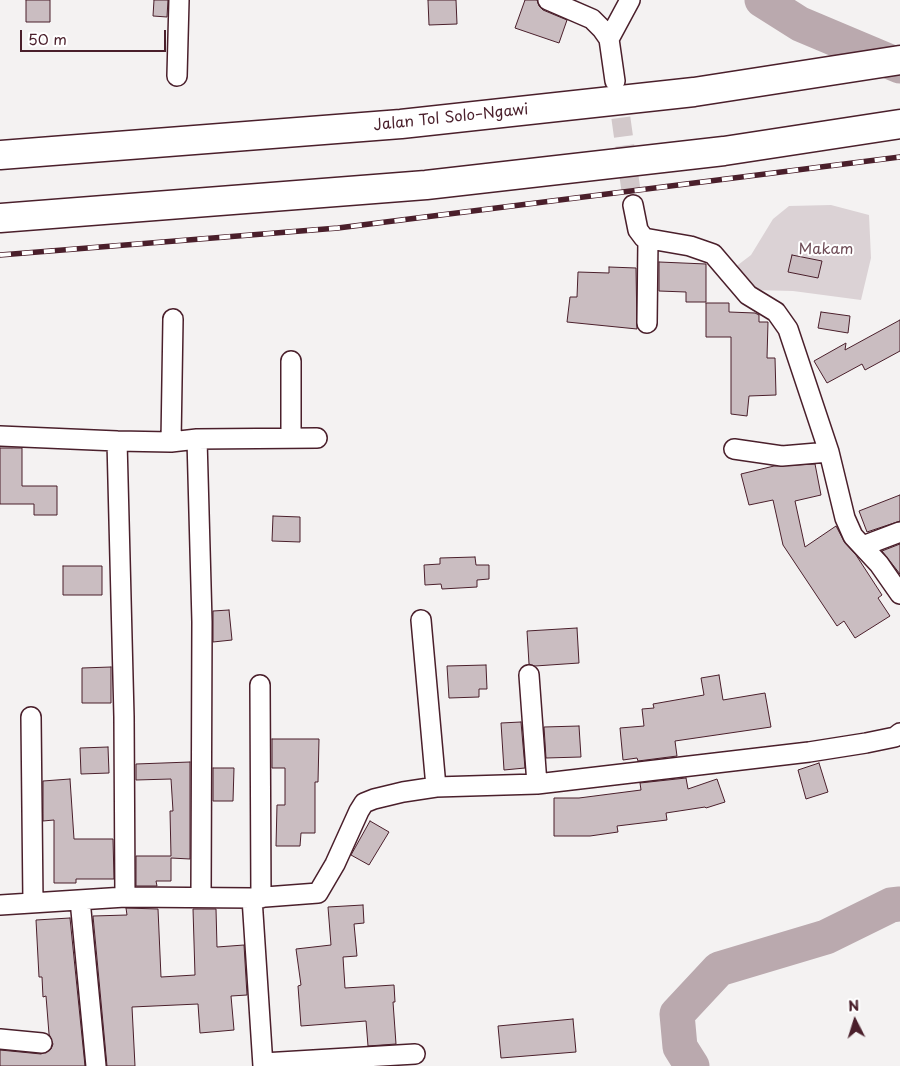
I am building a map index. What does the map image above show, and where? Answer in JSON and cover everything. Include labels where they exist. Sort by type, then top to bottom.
[{"type":"highway","name":"Jalan Tol Solo–Ngawi","points":[[0,156],[401,124],[694,92],[900,60]]},
{"type":"highway","points":[[0,218],[426,185],[724,151],[900,124]]},
{"type":"street","points":[[177,76],[179,0]]},
{"type":"street","points":[[548,0],[592,19],[610,39],[616,81]]},
{"type":"street","points":[[610,39],[630,0]]},
{"type":"street","points":[[633,205],[638,230],[648,240],[690,246],[713,254],[748,295],[776,312],[788,329],[829,452],[845,518],[853,536],[900,594]]},
{"type":"street","points":[[647,323],[648,240]]},
{"type":"street","points":[[171,442],[173,319]]},
{"type":"street","points":[[291,361],[291,438]]},
{"type":"street","points":[[0,436],[171,442],[197,439],[317,438]]},
{"type":"street","points":[[197,439],[202,622],[201,897]]},
{"type":"street","points":[[118,441],[124,708],[125,897]]},
{"type":"street","points":[[734,449],[782,456],[829,452]]},
{"type":"street","points":[[863,546],[900,532]]},
{"type":"street","points":[[421,620],[436,788]]},
{"type":"street","points":[[529,675],[537,784]]},
{"type":"street","points":[[260,685],[257,898],[263,1065],[415,1054]]},
{"type":"street","points":[[31,717],[33,903]]},
{"type":"street","points":[[0,905],[125,897],[257,898],[318,893],[335,864],[364,804],[403,792],[436,788],[537,784],[809,752],[895,737],[900,733]]},
{"type":"street","points":[[80,900],[96,1066]]},
{"type":"street","points":[[0,1039],[42,1043]]},
{"type":"green space","name":"Makam","points":[[831,205],[869,215],[871,258],[861,300],[793,291],[753,290],[734,268],[751,255],[773,219],[789,206]]},
{"type":"building","points":[[26,0],[50,0],[50,22],[26,22]]},
{"type":"building","points":[[154,0],[168,0],[167,17],[153,16]]},
{"type":"building","points":[[428,0],[456,0],[457,24],[429,25]]},
{"type":"building","points":[[525,0],[537,0],[543,10],[567,20],[559,43],[515,28]]},
{"type":"building","points":[[792,255],[822,261],[818,278],[788,272]]},
{"type":"building","points":[[659,262],[706,264],[706,302],[686,302],[686,292],[659,291]]},
{"type":"building","points":[[609,267],[636,268],[637,329],[567,322],[570,297],[577,297],[578,272],[609,273]]},
{"type":"building","points":[[706,303],[729,303],[729,312],[755,313],[759,315],[759,322],[768,322],[767,358],[775,358],[776,395],[749,396],[747,416],[731,414],[731,337],[706,337]]},
{"type":"building","points":[[821,312],[850,316],[848,333],[818,328]]},
{"type":"building","points":[[900,320],[900,351],[865,370],[862,364],[827,383],[814,361],[846,343],[845,350]]},
{"type":"building","points":[[0,448],[22,448],[22,486],[57,486],[57,515],[34,515],[34,504],[0,504]]},
{"type":"building","points":[[815,464],[821,495],[795,501],[805,547],[836,526],[845,543],[856,555],[882,595],[878,598],[890,616],[855,638],[844,621],[837,626],[783,545],[773,500],[749,505],[741,474],[774,466]]},
{"type":"building","points":[[900,495],[900,521],[867,532],[859,511]]},
{"type":"building","points":[[273,516],[300,517],[300,542],[272,541]]},
{"type":"building","points":[[900,544],[900,574],[882,551]]},
{"type":"building","points":[[475,557],[476,565],[489,565],[489,579],[477,580],[477,587],[442,589],[441,584],[425,585],[424,565],[440,564],[440,558]]},
{"type":"building","points":[[63,566],[102,566],[102,595],[63,595]]},
{"type":"building","points":[[229,610],[232,640],[213,642],[213,611]]},
{"type":"building","points":[[577,628],[579,663],[535,666],[529,664],[527,631]]},
{"type":"building","points":[[486,665],[487,689],[479,689],[479,697],[449,698],[447,666]]},
{"type":"building","points":[[111,667],[111,703],[82,703],[82,668]]},
{"type":"building","points":[[719,675],[723,700],[765,693],[771,727],[675,741],[677,756],[638,761],[637,758],[623,760],[620,728],[644,726],[642,709],[654,708],[653,704],[704,695],[701,678]]},
{"type":"building","points":[[521,722],[525,768],[504,770],[501,723]]},
{"type":"building","points":[[579,726],[581,757],[546,758],[544,727]]},
{"type":"building","points":[[272,739],[319,739],[318,782],[315,782],[315,833],[301,833],[300,846],[276,846],[277,805],[285,805],[285,768],[272,768]]},
{"type":"building","points":[[108,747],[109,773],[81,774],[80,748]]},
{"type":"building","points":[[190,762],[190,859],[171,858],[171,881],[156,881],[157,886],[136,886],[136,856],[171,856],[170,811],[173,811],[171,779],[136,780],[136,764]]},
{"type":"building","points":[[819,763],[828,792],[806,799],[798,770]]},
{"type":"building","points":[[213,768],[234,768],[233,801],[213,801]]},
{"type":"building","points":[[686,778],[688,789],[717,779],[725,802],[706,808],[666,813],[667,820],[617,826],[618,832],[590,836],[554,836],[554,798],[579,798],[641,790],[640,783]]},
{"type":"building","points":[[70,779],[74,839],[113,839],[114,879],[76,879],[76,883],[54,883],[54,820],[43,821],[43,781]]},
{"type":"building","points":[[370,821],[389,832],[369,865],[351,855]]},
{"type":"building","points":[[363,905],[364,923],[354,924],[357,956],[343,957],[345,988],[394,985],[395,1002],[393,1002],[396,1044],[368,1046],[366,1021],[301,1026],[298,986],[301,985],[296,949],[331,945],[328,907]]},
{"type":"building","points":[[126,908],[158,909],[161,977],[195,975],[193,909],[216,909],[217,947],[244,945],[247,995],[231,996],[234,1030],[200,1033],[198,1004],[132,1007],[135,1066],[107,1066],[93,916],[127,915]]},
{"type":"building","points":[[70,918],[85,1066],[0,1066],[0,1050],[41,1054],[51,1049],[53,1044],[49,1034],[46,996],[43,997],[42,977],[39,977],[36,920]]},
{"type":"building","points":[[573,1019],[576,1052],[501,1058],[498,1026]]},
{"type":"waterway","points":[[762,0],[800,24],[900,66]]},
{"type":"waterway","points":[[692,1066],[680,1047],[677,1014],[719,969],[826,937],[891,905],[900,904]]},
{"type":"tunnel","points":[[617,90],[633,205]]},
{"type":"railway","points":[[0,255],[338,228],[900,157]]}]
